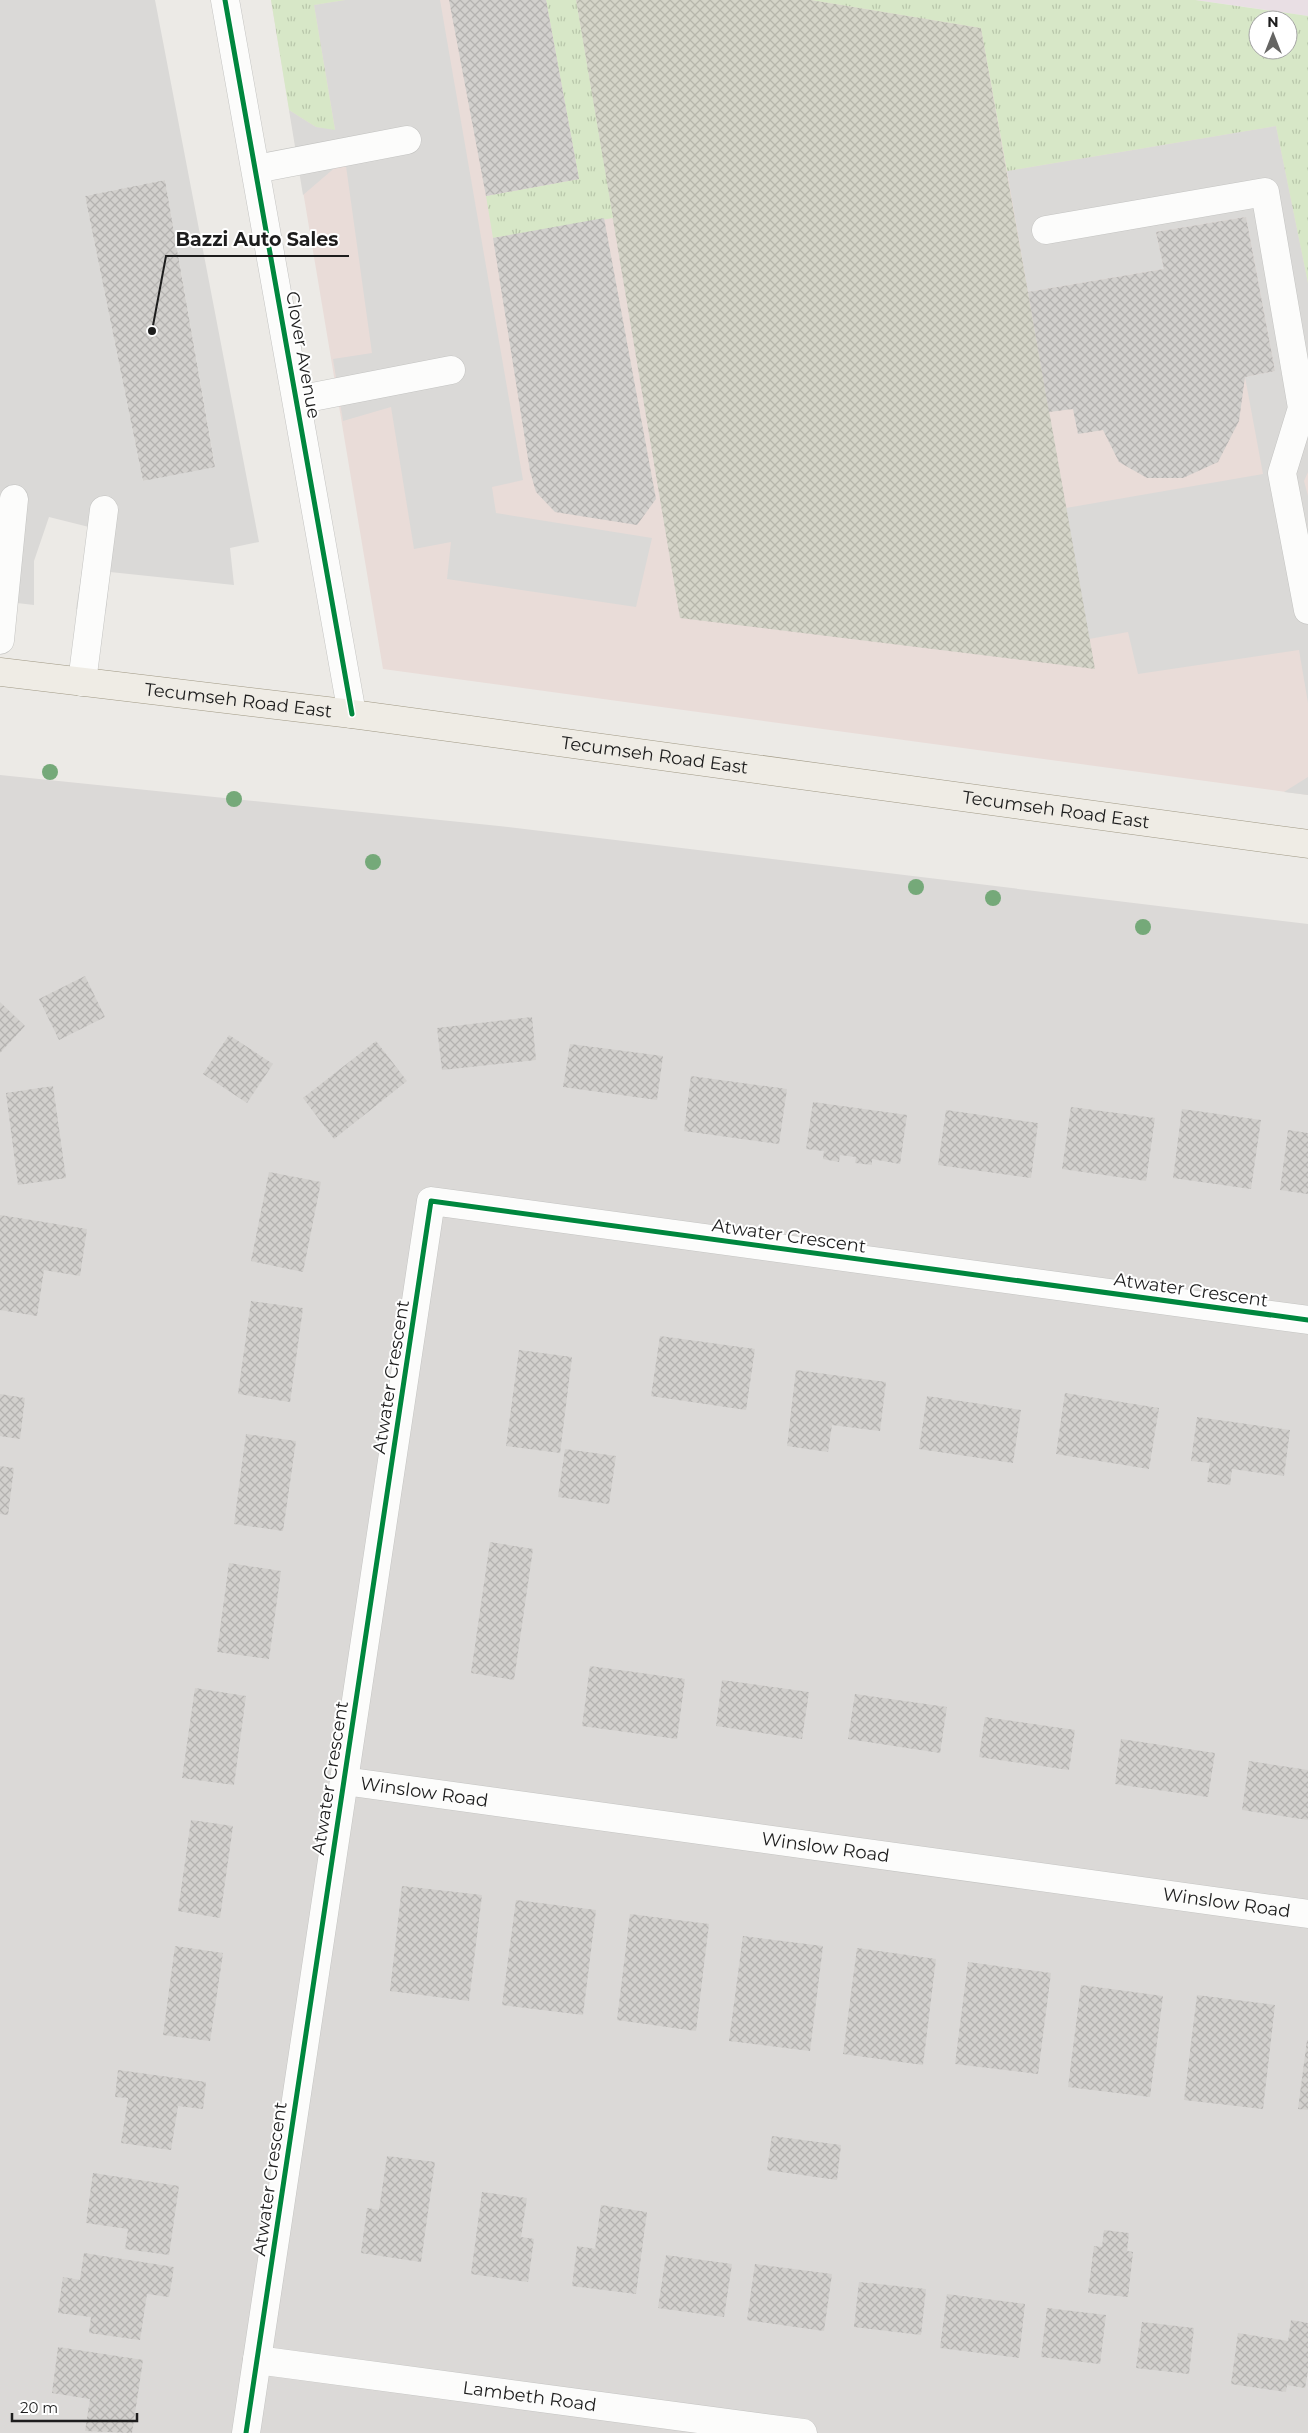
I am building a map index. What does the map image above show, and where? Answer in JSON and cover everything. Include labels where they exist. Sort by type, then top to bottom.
[{"type":"main road","name":"Tecumseh Road East","points":[[0,672],[352,714],[1308,844]]},
{"type":"street","name":"Clover Avenue","points":[[225,0],[352,714]]},
{"type":"street","points":[[256,168],[407,140]]},
{"type":"street","points":[[1046,230],[1265,192],[1302,408],[1282,473],[1308,610]]},
{"type":"street","points":[[297,400],[451,370]]},
{"type":"street","points":[[0,640],[14,499]]},
{"type":"street","points":[[82,682],[104,510]]},
{"type":"street","name":"Atwater Crescent","points":[[246,2433],[431,1201],[1308,1320]]},
{"type":"street","name":"Winslow Road","points":[[344,1781],[1308,1914]]},
{"type":"street","name":"Lambeth Road","points":[[257,2360],[803,2433]]},
{"type":"shaded area","points":[[0,0],[155,0],[259,542],[230,548],[234,585],[110,572],[106,611],[76,609],[89,527],[49,517],[34,561],[34,605],[0,601]],"holes":[[[165,180],[215,466],[143,481],[85,196]]]},
{"type":"shaded area","points":[[271,0],[1195,0],[1248,17],[1248,60],[1260,60],[1308,251],[1308,795],[383,669]]},
{"type":"shaded area","points":[[345,0],[440,0],[523,480],[492,487],[496,513],[652,538],[636,607],[447,579],[451,542],[414,549],[391,407],[343,421],[333,359],[372,353],[346,166],[338,165],[303,195],[289,110],[316,127],[335,129],[314,5]]},
{"type":"shaded area","points":[[576,0],[811,0],[981,28],[1095,669],[680,618]]},
{"type":"shaded area","points":[[1195,0],[1308,0],[1308,16],[1298,15],[1298,10],[1267,10]]},
{"type":"shaded area","points":[[1276,126],[1308,283],[1308,472],[1304,481],[1308,496],[1308,703],[1299,650],[1138,674],[1128,632],[1089,639],[1066,508],[1263,474],[1245,377],[1275,371],[1246,217],[1156,232],[1164,269],[1028,292],[1007,171]]},
{"type":"shaded area","points":[[0,775],[499,826],[1308,924],[1308,2433],[0,2433]]},
{"type":"shaded area","points":[[1308,777],[1308,795],[1284,792]]},
{"type":"green space","points":[[271,0],[345,0],[314,5],[335,130],[316,127],[289,110]]},
{"type":"green space","points":[[546,0],[576,0],[613,218],[493,238],[486,196],[579,179]]},
{"type":"green space","points":[[811,0],[1195,0],[1266,10],[1248,10],[1248,60],[1298,60],[1298,15],[1308,16],[1308,283],[1276,126],[1007,171],[981,28]]},
{"type":"building","points":[[449,0],[546,0],[579,179],[486,196]]},
{"type":"building","points":[[165,180],[215,467],[143,481],[85,196]]},
{"type":"building","points":[[1246,217],[1275,371],[1245,377],[1239,421],[1218,462],[1183,478],[1147,478],[1119,462],[1103,430],[1078,434],[1073,409],[1049,412],[1028,292],[1164,269],[1156,232]]},
{"type":"building","points":[[604,218],[656,499],[637,525],[555,512],[536,492],[530,471],[493,238]]},
{"type":"building","points":[[85,976],[105,1017],[59,1040],[39,999]]},
{"type":"building","points":[[0,1002],[25,1026],[0,1053]]},
{"type":"building","points":[[532,1017],[536,1060],[442,1070],[437,1028]]},
{"type":"building","points":[[229,1035],[273,1064],[247,1103],[203,1074]]},
{"type":"building","points":[[376,1041],[407,1081],[334,1139],[303,1098]]},
{"type":"building","points":[[570,1044],[663,1056],[657,1100],[563,1087]]},
{"type":"building","points":[[691,1076],[787,1089],[779,1144],[684,1131]]},
{"type":"building","points":[[53,1086],[66,1178],[18,1185],[6,1093]]},
{"type":"building","points":[[813,1102],[907,1115],[900,1164],[872,1159],[872,1165],[855,1163],[856,1157],[840,1155],[839,1162],[823,1159],[824,1151],[806,1149]]},
{"type":"building","points":[[1071,1107],[1155,1118],[1146,1181],[1062,1169]]},
{"type":"building","points":[[1182,1109],[1261,1120],[1251,1189],[1173,1178]]},
{"type":"building","points":[[946,1110],[1038,1123],[1031,1178],[938,1165]]},
{"type":"building","points":[[1288,1130],[1308,1133],[1308,1194],[1280,1190]]},
{"type":"building","points":[[269,1172],[321,1182],[303,1272],[251,1261]]},
{"type":"building","points":[[0,1215],[87,1229],[80,1276],[44,1270],[37,1316],[0,1310]]},
{"type":"building","points":[[251,1301],[303,1308],[290,1402],[238,1394]]},
{"type":"building","points":[[660,1336],[755,1349],[746,1410],[651,1396]]},
{"type":"building","points":[[519,1350],[572,1357],[560,1453],[506,1446]]},
{"type":"building","points":[[796,1370],[886,1382],[880,1431],[832,1425],[828,1452],[787,1446]]},
{"type":"building","points":[[1065,1393],[1159,1408],[1149,1469],[1056,1454]]},
{"type":"building","points":[[0,1394],[25,1398],[20,1439],[0,1436]]},
{"type":"building","points":[[927,1396],[1021,1410],[1013,1463],[919,1449]]},
{"type":"building","points":[[1197,1417],[1290,1430],[1284,1476],[1232,1469],[1230,1485],[1207,1482],[1210,1463],[1191,1461]]},
{"type":"building","points":[[246,1434],[296,1441],[283,1531],[234,1524]]},
{"type":"building","points":[[565,1449],[616,1456],[609,1504],[558,1497]]},
{"type":"building","points":[[0,1466],[14,1468],[8,1515],[0,1514]]},
{"type":"building","points":[[490,1542],[533,1549],[514,1680],[471,1673]]},
{"type":"building","points":[[229,1563],[281,1571],[269,1659],[217,1652]]},
{"type":"building","points":[[590,1666],[685,1679],[677,1739],[582,1726]]},
{"type":"building","points":[[722,1680],[809,1692],[802,1739],[716,1726]]},
{"type":"building","points":[[195,1688],[246,1696],[234,1785],[182,1778]]},
{"type":"building","points":[[855,1694],[947,1707],[940,1753],[848,1739]]},
{"type":"building","points":[[985,1717],[1075,1730],[1069,1770],[979,1757]]},
{"type":"building","points":[[1121,1739],[1215,1753],[1208,1797],[1115,1784]]},
{"type":"building","points":[[1249,1761],[1308,1770],[1308,1820],[1242,1810]]},
{"type":"building","points":[[191,1820],[233,1826],[220,1918],[178,1911]]},
{"type":"building","points":[[402,1886],[482,1895],[469,2001],[390,1991]]},
{"type":"building","points":[[516,1900],[596,1910],[583,2015],[502,2005]]},
{"type":"building","points":[[630,1914],[709,1924],[696,2031],[617,2020]]},
{"type":"building","points":[[743,1936],[823,1946],[810,2051],[729,2041]]},
{"type":"building","points":[[175,1946],[223,1953],[210,2041],[163,2035]]},
{"type":"building","points":[[857,1948],[936,1959],[923,2065],[843,2054]]},
{"type":"building","points":[[968,1962],[1051,1973],[1038,2074],[955,2064]]},
{"type":"building","points":[[1081,1985],[1163,1996],[1150,2097],[1068,2087]]},
{"type":"building","points":[[1197,1995],[1275,2005],[1263,2109],[1184,2100]]},
{"type":"building","points":[[1308,2040],[1308,2110],[1298,2109]]},
{"type":"building","points":[[118,2070],[206,2082],[203,2109],[178,2106],[171,2150],[121,2143],[128,2098],[115,2097]]},
{"type":"building","points":[[772,2136],[841,2145],[837,2180],[767,2170]]},
{"type":"building","points":[[387,2156],[435,2162],[421,2262],[361,2253],[367,2208],[379,2210]]},
{"type":"building","points":[[93,2173],[179,2186],[169,2255],[125,2249],[128,2229],[86,2223]]},
{"type":"building","points":[[482,2192],[527,2198],[521,2237],[534,2239],[528,2282],[471,2274]]},
{"type":"building","points":[[601,2205],[647,2212],[636,2294],[572,2286],[577,2246],[595,2249]]},
{"type":"building","points":[[1104,2230],[1129,2233],[1127,2251],[1133,2252],[1128,2297],[1088,2293],[1094,2246],[1102,2247]]},
{"type":"building","points":[[84,2253],[174,2267],[169,2297],[147,2294],[140,2340],[89,2333],[91,2317],[58,2313],[63,2277],[80,2280]]},
{"type":"building","points":[[666,2255],[732,2264],[724,2317],[658,2308]]},
{"type":"building","points":[[755,2264],[832,2274],[824,2331],[747,2320]]},
{"type":"building","points":[[859,2282],[926,2289],[921,2335],[854,2327]]},
{"type":"building","points":[[947,2294],[1025,2304],[1019,2358],[940,2348]]},
{"type":"building","points":[[1047,2308],[1106,2315],[1100,2364],[1041,2357]]},
{"type":"building","points":[[1291,2320],[1308,2323],[1308,2370],[1305,2388],[1287,2385],[1286,2392],[1231,2384],[1238,2333],[1288,2341]]},
{"type":"building","points":[[1142,2322],[1194,2328],[1189,2374],[1136,2368]]},
{"type":"building","points":[[58,2347],[143,2360],[132,2433],[85,2431],[90,2399],[52,2393]]},
{"type":"cycle path","points":[[225,0],[352,714]]},
{"type":"cycle path","points":[[246,2433],[431,1201],[1308,1320]]},
{"type":"place","name":"Bazzi Auto Sales","points":[[152,331]]}]
